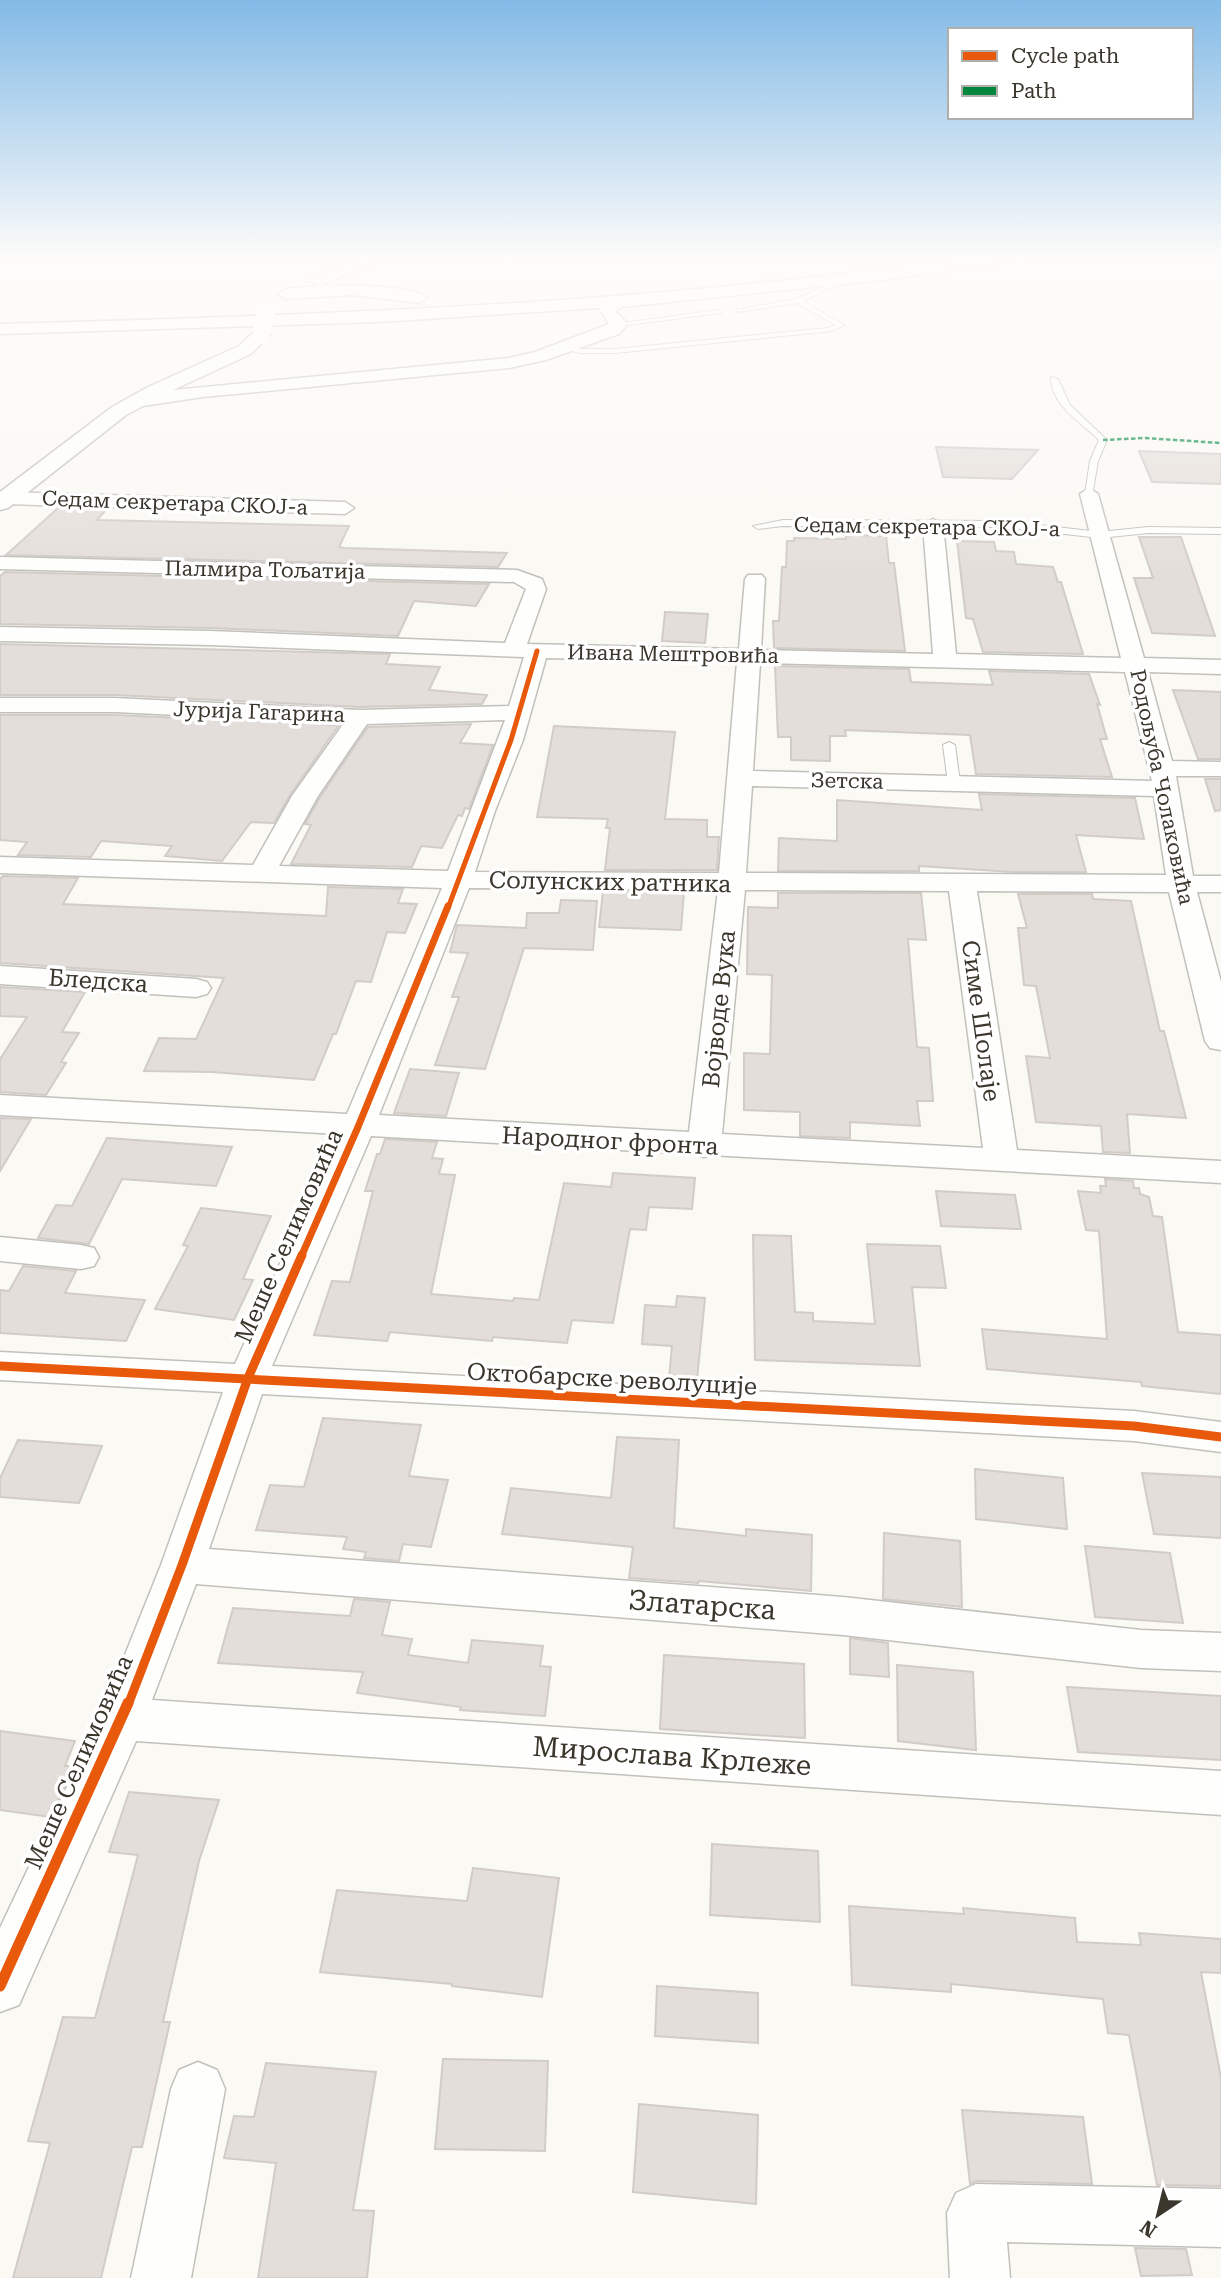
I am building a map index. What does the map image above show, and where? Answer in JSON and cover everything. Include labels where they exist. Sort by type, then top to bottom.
[{"type":"main road","points":[[3,501],[136,401],[217,363]]},
{"type":"main road","points":[[136,401],[256,386],[504,363]]},
{"type":"main road","points":[[186,378],[222,386],[256,386]]},
{"type":"street","name":"Родољуба Чолаковића","points":[[1089,494],[1136,664],[1163,779],[1181,883],[1221,1041]]},
{"type":"street","name":"Седам секретара СКОЈ-а","points":[[3,501],[345,508]]},
{"type":"street","points":[[933,525],[945,661]]},
{"type":"street","name":"Палмира Тољатија","points":[[0,563],[517,576],[530,579]]},
{"type":"street","name":"Меше Селимовића","points":[[0,1986],[122,1719],[182,1565],[248,1378],[358,1127],[459,880],[482,811],[511,740],[518,713],[525,650],[535,596],[535,583],[530,579]]},
{"type":"street","name":"Војводе Вука","points":[[704,1146],[732,883],[755,579]]},
{"type":"street","name":"Ивана Мештровића","points":[[0,634],[1221,667]]},
{"type":"street","name":"Јурија Гагарина","points":[[0,705],[115,705],[360,717],[518,713]]},
{"type":"street","points":[[261,874],[305,796],[360,717]]},
{"type":"street","name":"Зетска","points":[[740,778],[954,783],[1163,779],[1221,769]]},
{"type":"street","name":"Солунских ратника","points":[[0,865],[459,880],[1221,884]]},
{"type":"street","name":"Симе Шолаје","points":[[962,884],[1001,1158]]},
{"type":"street","name":"Бледска","points":[[0,975],[196,988]]},
{"type":"street","name":"Народног фронта","points":[[0,1105],[704,1146],[1001,1158],[1221,1172]]},
{"type":"street","points":[[0,1249],[81,1257]]},
{"type":"street","name":"Октобарске револуције","points":[[0,1366],[1134,1426],[1221,1437]]},
{"type":"street","name":"Златарска","points":[[182,1565],[843,1616],[1141,1648],[1221,1652]]},
{"type":"street","name":"Мирослава Крлеже","points":[[122,1719],[1221,1793]]},
{"type":"street","points":[[161,2278],[198,2089]]},
{"type":"street","points":[[980,2278],[976,2213],[1221,2218]]},
{"type":"lane","points":[[1054,379],[1057,395],[1065,408],[1093,428],[1103,440],[1094,461],[1089,494]]},
{"type":"lane","name":"Седам секретара СКОЈ-а","points":[[758,526],[783,523],[1015,525],[1100,535],[1148,530],[1221,531]]},
{"type":"lane","points":[[948,745],[954,783]]},
{"type":"building","points":[[936,447],[1038,450],[1012,479],[943,477]]},
{"type":"building","points":[[1139,451],[1221,454],[1221,484],[1152,482]]},
{"type":"building","points":[[58,508],[106,510],[97,520],[349,526],[339,547],[345,548],[507,553],[498,567],[6,555]]},
{"type":"building","points":[[846,535],[886,536],[889,563],[894,563],[905,651],[774,648],[773,621],[779,621],[782,567],[786,567],[787,541],[794,541],[794,538],[846,539]]},
{"type":"building","points":[[1139,537],[1181,537],[1215,636],[1152,633],[1134,578],[1153,578]]},
{"type":"building","points":[[957,541],[994,542],[996,551],[1014,552],[1016,564],[1053,567],[1058,582],[1061,582],[1083,654],[983,652],[973,619],[966,618]]},
{"type":"building","points":[[5,572],[489,584],[476,606],[414,601],[398,636],[210,628],[0,624],[0,576]]},
{"type":"building","points":[[665,612],[708,614],[705,643],[662,641]]},
{"type":"building","points":[[0,644],[390,654],[386,664],[440,667],[429,690],[487,695],[482,704],[360,707],[115,695],[0,695]]},
{"type":"building","points":[[775,666],[909,669],[911,682],[993,685],[989,671],[1089,674],[1100,705],[1097,704],[1107,739],[1100,739],[1112,777],[976,774],[970,735],[845,730],[846,736],[830,736],[830,761],[791,760],[791,737],[778,737]]},
{"type":"building","points":[[1173,690],[1221,692],[1221,759],[1198,759]]},
{"type":"building","points":[[0,715],[115,715],[339,725],[290,795],[274,823],[251,822],[222,861],[165,856],[172,846],[101,841],[91,857],[18,855],[27,842],[0,840]]},
{"type":"building","points":[[471,724],[460,743],[493,745],[469,809],[465,808],[462,816],[458,815],[442,848],[421,846],[412,867],[291,864],[311,825],[305,824],[320,797],[368,727]]},
{"type":"building","points":[[554,726],[675,732],[665,819],[707,820],[707,837],[719,837],[717,870],[605,870],[610,828],[606,828],[608,819],[537,817]]},
{"type":"building","points":[[1205,779],[1221,779],[1221,810],[1215,811]]},
{"type":"building","points":[[979,794],[1135,798],[1144,839],[1076,835],[1086,872],[1013,872],[919,866],[919,871],[778,871],[779,838],[837,841],[837,800],[982,810]]},
{"type":"building","points":[[3,876],[78,878],[63,904],[326,916],[328,887],[403,889],[398,903],[417,904],[405,933],[387,932],[371,982],[356,981],[336,1034],[333,1034],[314,1080],[212,1072],[144,1071],[159,1038],[196,1039],[224,978],[0,963],[0,879]]},
{"type":"building","points":[[603,892],[684,892],[681,930],[599,927]]},
{"type":"building","points":[[778,893],[921,893],[926,940],[908,939],[917,1047],[929,1048],[933,1101],[917,1101],[920,1126],[850,1122],[850,1138],[800,1136],[800,1112],[744,1110],[744,1053],[770,1054],[772,975],[747,974],[748,907],[778,908]]},
{"type":"building","points":[[1018,894],[1092,894],[1093,899],[1131,901],[1160,1031],[1164,1031],[1186,1118],[1127,1114],[1130,1153],[1103,1152],[1101,1126],[1036,1122],[1026,1056],[1050,1058],[1036,986],[1024,985],[1018,928],[1027,928]]},
{"type":"building","points":[[561,900],[597,901],[593,950],[524,948],[485,1069],[435,1065],[459,997],[452,997],[468,953],[450,952],[457,925],[526,928],[527,913],[559,913]]},
{"type":"building","points":[[0,987],[85,992],[62,1032],[79,1033],[61,1062],[66,1063],[46,1095],[0,1092],[0,1059],[27,1017],[0,1016]]},
{"type":"building","points":[[410,1069],[459,1073],[446,1116],[394,1113]]},
{"type":"building","points":[[0,1118],[31,1119],[0,1171]]},
{"type":"building","points":[[107,1138],[232,1147],[216,1186],[122,1179],[89,1244],[38,1238],[56,1205],[72,1206]]},
{"type":"building","points":[[385,1139],[437,1142],[432,1158],[443,1159],[439,1174],[455,1175],[431,1294],[513,1301],[514,1298],[539,1300],[564,1183],[611,1187],[613,1173],[695,1178],[692,1209],[649,1207],[646,1230],[630,1229],[613,1323],[572,1320],[567,1343],[493,1337],[492,1341],[390,1332],[387,1341],[314,1335],[332,1281],[350,1282],[373,1191],[365,1191]]},
{"type":"building","points":[[1105,1179],[1133,1181],[1134,1188],[1139,1188],[1140,1194],[1149,1197],[1153,1216],[1162,1217],[1178,1332],[1221,1335],[1221,1394],[1142,1386],[1141,1382],[987,1369],[982,1329],[1107,1339],[1099,1231],[1086,1230],[1078,1191],[1101,1193],[1100,1186],[1106,1186]]},
{"type":"building","points":[[936,1191],[1015,1195],[1021,1229],[941,1226]]},
{"type":"building","points":[[201,1208],[271,1216],[243,1279],[253,1280],[234,1320],[155,1309],[188,1246],[183,1245]]},
{"type":"building","points":[[753,1235],[791,1236],[795,1312],[813,1313],[813,1321],[875,1324],[867,1244],[940,1246],[946,1288],[912,1287],[920,1366],[755,1360]]},
{"type":"building","points":[[23,1266],[76,1271],[65,1293],[145,1300],[126,1341],[0,1333],[0,1290],[9,1291]]},
{"type":"building","points":[[677,1296],[705,1298],[697,1380],[669,1378],[672,1346],[642,1344],[645,1305],[676,1307]]},
{"type":"building","points":[[323,1418],[421,1425],[409,1476],[448,1480],[431,1547],[403,1544],[399,1561],[364,1558],[366,1552],[343,1549],[347,1537],[256,1530],[270,1485],[304,1487]]},
{"type":"building","points":[[617,1437],[679,1440],[674,1528],[746,1536],[746,1529],[812,1535],[811,1591],[629,1578],[633,1547],[502,1534],[511,1488],[611,1498]]},
{"type":"building","points":[[18,1440],[102,1446],[79,1503],[0,1497],[0,1478]]},
{"type":"building","points":[[975,1469],[1063,1478],[1067,1529],[976,1519]]},
{"type":"building","points":[[1142,1473],[1221,1477],[1221,1538],[1154,1534]]},
{"type":"building","points":[[884,1533],[960,1541],[962,1607],[883,1599]]},
{"type":"building","points":[[1085,1546],[1170,1553],[1183,1623],[1095,1617]]},
{"type":"building","points":[[354,1599],[390,1602],[382,1635],[412,1639],[408,1655],[468,1663],[472,1640],[543,1646],[540,1666],[551,1667],[545,1716],[460,1710],[461,1707],[357,1693],[363,1672],[218,1663],[233,1608],[350,1616]]},
{"type":"building","points":[[850,1638],[888,1643],[889,1677],[850,1674]]},
{"type":"building","points":[[664,1655],[804,1664],[805,1738],[660,1729]]},
{"type":"building","points":[[897,1665],[973,1672],[976,1750],[898,1741]]},
{"type":"building","points":[[1067,1687],[1221,1696],[1221,1760],[1078,1752]]},
{"type":"building","points":[[0,1731],[75,1741],[65,1766],[74,1766],[50,1817],[0,1810]]},
{"type":"building","points":[[129,1792],[219,1800],[199,1861],[163,2022],[170,2022],[142,2147],[132,2147],[101,2278],[13,2278],[50,2143],[28,2141],[63,2017],[95,2018],[138,1855],[109,1852]]},
{"type":"building","points":[[712,1844],[818,1851],[820,1922],[710,1915]]},
{"type":"building","points":[[473,1868],[559,1878],[542,1997],[452,1984],[320,1972],[337,1890],[467,1901]]},
{"type":"building","points":[[849,1906],[964,1914],[963,1908],[1075,1918],[1077,1942],[1141,1945],[1139,1933],[1221,1939],[1221,1973],[1201,1972],[1221,2078],[1221,2186],[1157,2185],[1129,2035],[1108,2033],[1103,1999],[951,1984],[951,1992],[852,1985]]},
{"type":"building","points":[[657,1986],[758,1993],[758,2043],[655,2036]]},
{"type":"building","points":[[443,2059],[548,2061],[545,2151],[435,2149]]},
{"type":"building","points":[[266,2063],[376,2072],[353,2210],[374,2211],[367,2278],[258,2278],[276,2163],[224,2158],[234,2116],[254,2117]]},
{"type":"building","points":[[639,2104],[758,2115],[756,2204],[633,2192]]},
{"type":"building","points":[[962,2110],[1083,2117],[1092,2184],[976,2181],[970,2184]]},
{"type":"building","points":[[1135,2248],[1186,2249],[1192,2275],[1141,2276]]},
{"type":"marked path","points":[[1103,440],[1145,438],[1221,443]]},
{"type":"cycle path","points":[[0,1986],[122,1719],[182,1565],[248,1378],[358,1127],[459,880],[482,811],[511,740],[537,651]]},
{"type":"cycle path","points":[[0,1366],[1134,1426],[1221,1437]]}]
